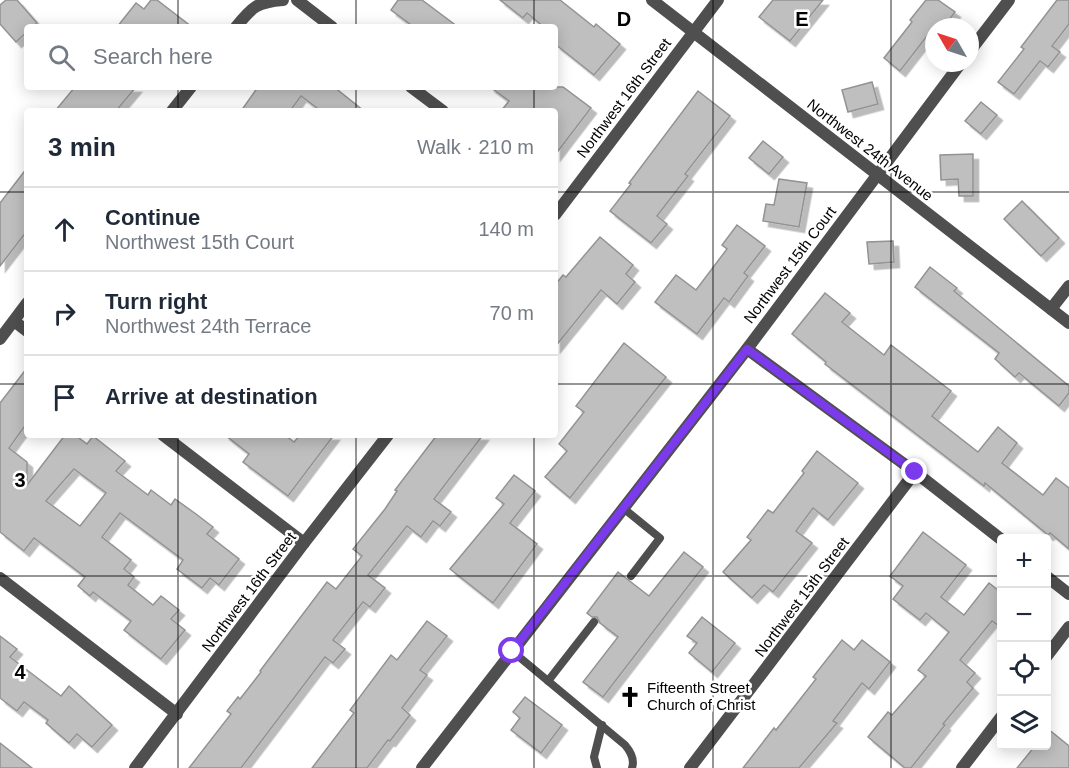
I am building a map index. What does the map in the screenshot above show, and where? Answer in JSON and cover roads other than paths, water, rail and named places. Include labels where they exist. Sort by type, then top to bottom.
[{"type":"street","points":[[238,24],[251,8],[271,1],[283,0]]},
{"type":"street","points":[[297,0],[328,24]]},
{"type":"street","name":"Northwest 24th Avenue","points":[[652,0],[1069,323]]},
{"type":"street","name":"Northwest 16th Street","points":[[560,199],[718,0]]},
{"type":"street","points":[[979,39],[1009,0]]},
{"type":"street","name":"Northwest 15th Court","points":[[422,768],[747,349],[954,72]]},
{"type":"street","points":[[174,108],[189,90]]},
{"type":"street","points":[[415,90],[439,108]]},
{"type":"street","points":[[1052,309],[1069,286]]},
{"type":"street","points":[[0,339],[24,307]]},
{"type":"street","points":[[14,321],[24,329]]},
{"type":"street","points":[[747,349],[915,472],[997,536]]},
{"type":"street","points":[[167,438],[304,543]]},
{"type":"street","name":"Northwest 16th Street","points":[[135,768],[386,438]]},
{"type":"street","name":"Northwest 15th Street","points":[[690,768],[915,472]]},
{"type":"street","points":[[0,578],[177,714]]},
{"type":"street","points":[[1051,579],[1069,594]]},
{"type":"street","points":[[1051,652],[1069,627]]},
{"type":"street","points":[[962,768],[997,722]]},
{"type":"lane","points":[[623,508],[660,538],[631,576]]},
{"type":"lane","points":[[548,681],[594,622]]},
{"type":"lane","points":[[512,651],[625,745],[631,753],[632,768]]},
{"type":"lane","points":[[597,768],[594,757],[602,725]]},
{"type":"place","name":"Fifteenth Street Church of Christ","points":[[630,697]]}]
